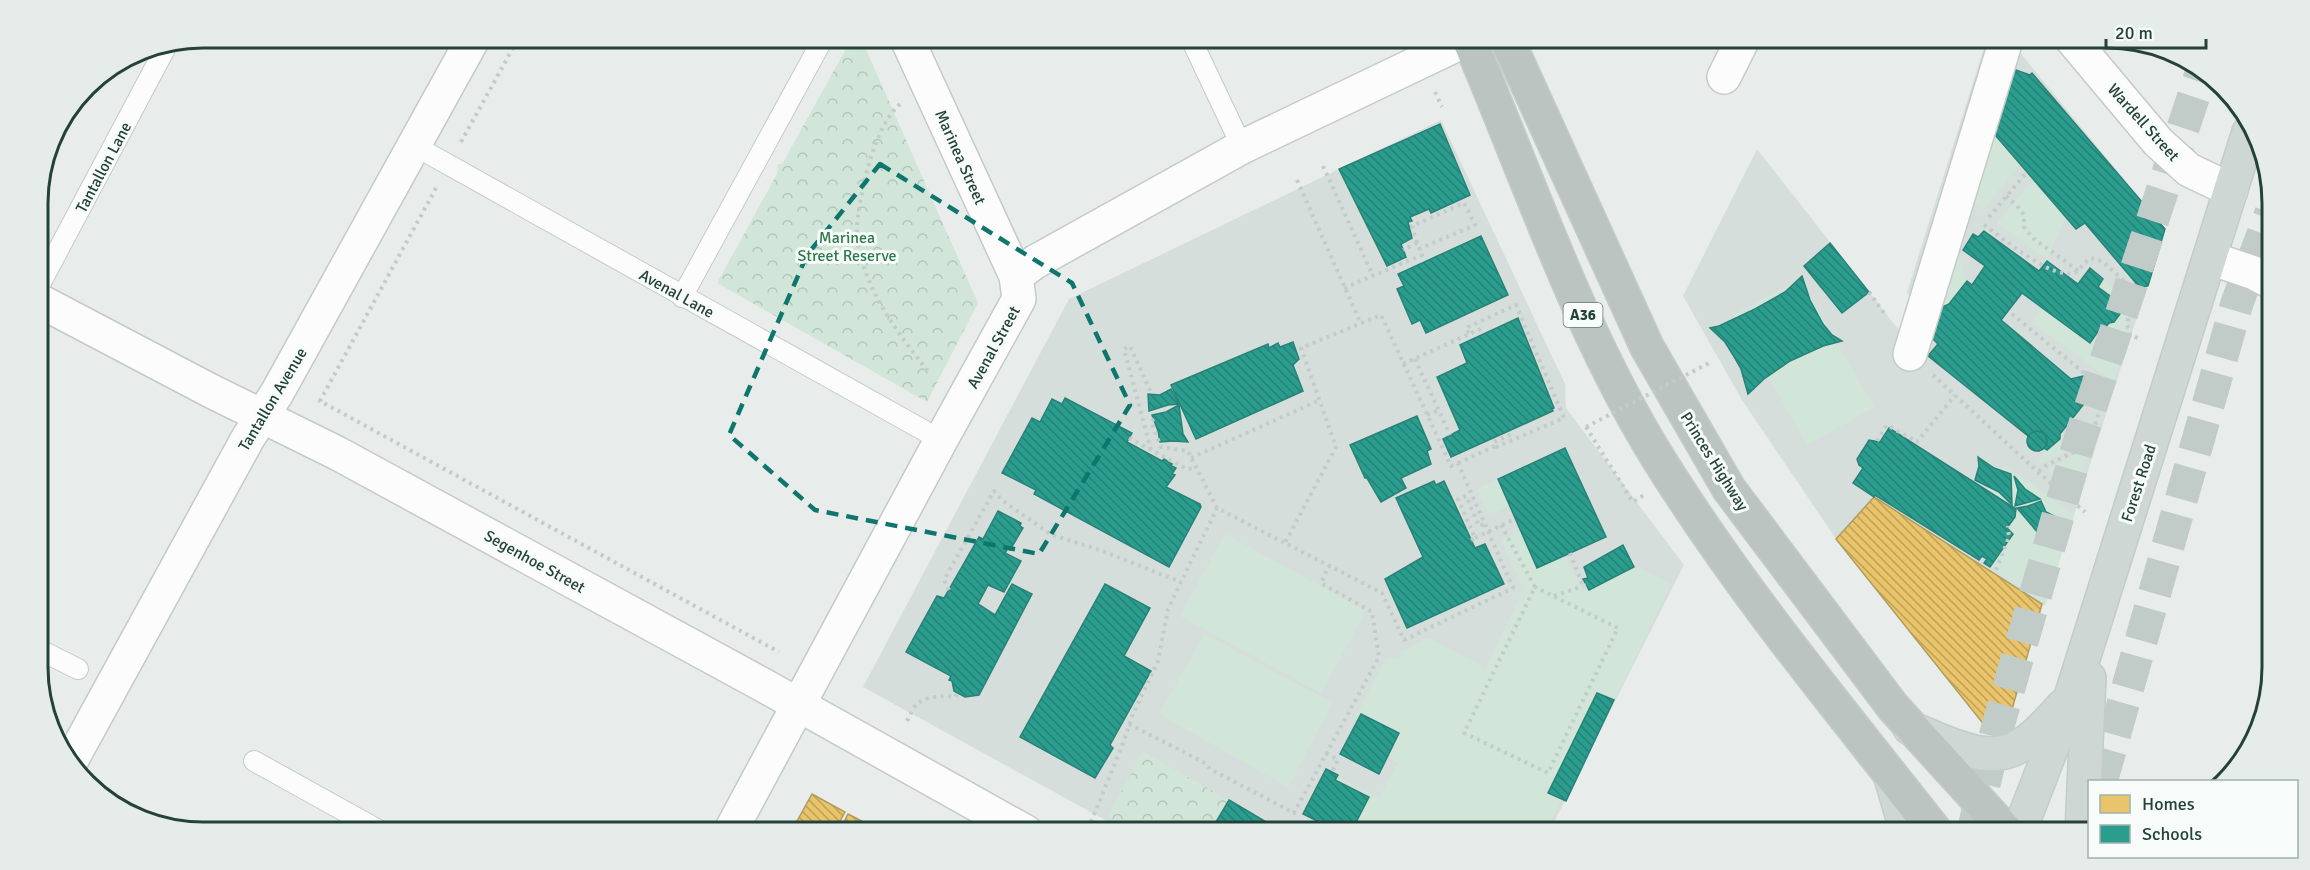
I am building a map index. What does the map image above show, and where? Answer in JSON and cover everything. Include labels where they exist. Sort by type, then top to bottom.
[{"type":"highway","name":"A36","points":[[1472,48],[1596,346],[1657,457],[1734,574],[1927,822]]},
{"type":"highway","name":"Princes Highway","points":[[1511,48],[1647,347],[1729,489],[1910,728],[1998,822]]},
{"type":"main road","name":"Forest Road","points":[[2023,822],[2070,700],[2247,138]]},
{"type":"main road","points":[[2082,822],[2092,628]]},
{"type":"main road","points":[[1910,728],[1962,748],[1997,754],[2019,747],[2070,700]]},
{"type":"main road","points":[[1890,774],[1904,822]]},
{"type":"street","name":"Tantallon Avenue","points":[[75,754],[469,48]]},
{"type":"street","name":"Marinea Street","points":[[911,48],[1016,276]]},
{"type":"street","points":[[1016,276],[1035,262],[1242,147],[1447,48]]},
{"type":"street","points":[[1724,77],[1739,48]]},
{"type":"street","points":[[1921,364],[2004,48]]},
{"type":"street","name":"Wardell Street","points":[[2078,48],[2172,156],[2189,170],[2231,190]]},
{"type":"street","points":[[2210,258],[2262,277]]},
{"type":"street","name":"Avenal Street","points":[[735,822],[1019,299],[1016,276]]},
{"type":"street","name":"Segenhoe Street","points":[[48,305],[337,453],[1008,822]]},
{"type":"lane","points":[[682,297],[819,48]]},
{"type":"lane","points":[[1195,48],[1242,147]]},
{"type":"lane","name":"Tantallon Lane","points":[[48,269],[163,53]]},
{"type":"lane","name":"Avenal Lane","points":[[415,146],[941,440]]},
{"type":"lane","points":[[48,654],[78,669]]},
{"type":"lane","points":[[254,761],[364,822]]},
{"type":"path","points":[[513,48],[320,401],[779,652]]},
{"type":"path","points":[[926,81],[893,111],[878,138],[867,172],[857,232],[866,275],[893,327],[930,374]]},
{"type":"path","points":[[1323,166],[1373,276]]},
{"type":"path","points":[[2027,172],[1983,224],[2041,265],[2062,274],[2070,275],[2079,271],[2090,258],[2097,258],[2133,289],[2127,326],[2130,334],[2140,339]]},
{"type":"path","points":[[1297,180],[1361,324]]},
{"type":"path","points":[[2006,196],[2024,215],[2024,227],[2034,239],[2079,271]]},
{"type":"path","points":[[1344,288],[1422,255],[1419,249],[1412,226],[1464,202],[1475,225],[1419,249]]},
{"type":"path","points":[[1403,250],[1417,243]]},
{"type":"path","points":[[1285,543],[1336,447],[1301,348],[1381,315],[1451,466],[1564,418],[1515,305],[1466,328],[1469,333]]},
{"type":"path","points":[[2012,314],[2100,386],[2100,409],[2096,425],[2074,452],[2045,466],[2038,472]]},
{"type":"path","points":[[1403,364],[1485,327]]},
{"type":"path","points":[[1151,450],[1124,349],[1130,346],[1152,394]]},
{"type":"path","points":[[1414,359],[1450,435]]},
{"type":"path","points":[[1644,495],[1633,502],[1586,428],[1711,362]]},
{"type":"path","points":[[1921,364],[2085,512]]},
{"type":"path","points":[[1877,441],[1887,425],[1917,442],[1955,395]]},
{"type":"path","points":[[1191,458],[1320,400]]},
{"type":"path","points":[[1427,415],[1439,410]]},
{"type":"path","points":[[1154,419],[1151,421],[1161,447],[1188,451],[1217,508],[1382,593],[1404,640],[1513,588],[1458,463]]},
{"type":"path","points":[[2068,424],[2085,437]]},
{"type":"path","points":[[1495,446],[1494,442],[1512,434]]},
{"type":"path","points":[[1129,438],[1187,470],[1196,468]]},
{"type":"path","points":[[948,590],[944,580],[994,491],[1003,501],[1050,534],[1100,550],[1180,582]]},
{"type":"path","points":[[1485,524],[1479,526],[1466,496],[1458,499],[1473,539],[1515,519]]},
{"type":"path","points":[[1091,822],[1129,724],[1158,661],[1168,609],[1217,508]]},
{"type":"path","points":[[1502,525],[1535,587],[1618,628],[1548,773],[1464,734],[1535,587]]},
{"type":"path","points":[[1996,570],[2009,537],[2008,526]]},
{"type":"path","points":[[1554,596],[1585,586],[1570,553]]},
{"type":"path","points":[[1129,724],[1205,763],[1210,769],[1293,813],[1380,657],[1372,612],[1320,583],[1329,566]]},
{"type":"path","points":[[907,721],[916,704],[928,698],[947,696],[955,698],[958,693]]},
{"type":"path","points":[[1326,753],[1338,760],[1332,772]]},
{"type":"highlighted area","points":[[880,164],[1072,283],[1130,405],[1039,554],[815,510],[729,435],[807,255]]},
{"type":"shaded area","points":[[1984,48],[2016,48],[2165,229],[2045,606],[1874,497],[1836,539],[1742,400],[1683,296],[1757,149],[1906,339],[1917,305],[1907,292]]},
{"type":"shaded area","points":[[1441,120],[1565,384],[1566,408],[1684,565],[1554,822],[1109,822],[863,687],[1069,299]]},
{"type":"green space","name":"Marinea Street Reserve","points":[[846,48],[865,48],[978,303],[927,402],[717,283],[777,174],[778,164],[782,164]]},
{"type":"green space","points":[[1990,129],[2020,164],[1983,210],[1969,198]]},
{"type":"green space","points":[[2033,180],[2066,217],[2047,259],[1997,223]]},
{"type":"green space","points":[[1954,243],[1967,281],[1949,304],[1938,309]]},
{"type":"green space","points":[[1800,279],[1874,407],[1807,445],[1734,315]]},
{"type":"green space","points":[[2103,279],[2133,304],[2126,323],[2126,337],[2129,339],[2113,381],[2032,323],[2042,308],[2090,342],[2102,326],[2105,328],[2109,323],[2114,322],[2120,314],[2121,303],[2098,287]]},
{"type":"green space","points":[[2060,434],[2068,434],[2079,444],[2041,464],[2038,461],[2060,439]]},
{"type":"green space","points":[[2078,452],[2088,459],[2078,497],[2047,470]]},
{"type":"green space","points":[[2005,465],[2074,515],[2044,603],[1990,567],[2013,534],[2007,528],[2015,517],[2016,509],[1988,491],[1989,486]]},
{"type":"green space","points":[[1498,479],[1509,505],[1490,515],[1477,489]]},
{"type":"green space","points":[[1521,531],[1537,568],[1565,555],[1582,591],[1637,567],[1671,584],[1614,700],[1598,693],[1595,694],[1548,792],[1562,799],[1551,822],[1356,822],[1369,797],[1336,780],[1337,777],[1379,798],[1398,763],[1387,757],[1399,733],[1361,714],[1359,717],[1356,716],[1385,660],[1392,657],[1400,659],[1401,654],[1398,654],[1428,638],[1484,667],[1484,671],[1524,589],[1501,540]]},
{"type":"green space","points":[[1225,534],[1366,611],[1321,693],[1180,616]]},
{"type":"green space","points":[[1205,634],[1332,703],[1288,787],[1159,714]]},
{"type":"green space","points":[[1143,752],[1229,800],[1216,822],[1119,822],[1108,816]]},
{"type":"building: Homes","points":[[1874,497],[2042,604],[2009,720],[1985,726],[1836,539]]},
{"type":"building: Homes","points":[[812,794],[845,812],[840,822],[797,822]]},
{"type":"building: Homes","points":[[848,814],[864,822],[844,822]]},
{"type":"building: Schools","points":[[2010,68],[2030,75],[2032,73],[2165,229],[2148,286],[2140,288],[2085,223],[2076,229],[1990,129]]},
{"type":"building: Schools","points":[[1440,124],[1470,195],[1431,213],[1429,209],[1410,217],[1412,221],[1408,222],[1412,238],[1401,244],[1406,257],[1387,266],[1339,169]]},
{"type":"building: Schools","points":[[1984,231],[2039,271],[2047,261],[2078,284],[2090,268],[2103,279],[2098,287],[2121,304],[2120,314],[2114,322],[2109,323],[2105,328],[2102,326],[2090,343],[2022,293],[2001,320],[2071,379],[2083,376],[2092,382],[2091,395],[2060,434],[2060,439],[2047,450],[2044,448],[2039,451],[2029,446],[2028,436],[1928,356],[1938,344],[1929,329],[1938,309],[1949,304],[1967,281],[1972,285],[1985,266],[1963,250],[1973,234],[1978,237]]},
{"type":"building: Schools","points":[[1481,236],[1508,295],[1426,333],[1420,320],[1412,324],[1397,289],[1404,286],[1398,274]]},
{"type":"building: Schools","points":[[1830,243],[1869,292],[1842,313],[1804,266]]},
{"type":"building: Schools","points":[[1802,276],[1810,300],[1823,324],[1832,335],[1842,341],[1823,346],[1790,361],[1764,379],[1748,394],[1741,369],[1733,355],[1725,342],[1710,328],[1755,309],[1785,292]]},
{"type":"building: Schools","points":[[1518,318],[1554,408],[1553,411],[1451,457],[1443,439],[1460,430],[1437,377],[1467,363],[1460,345]]},
{"type":"building: Schools","points":[[1293,342],[1299,359],[1293,365],[1303,391],[1196,439],[1171,385],[1268,344],[1269,348],[1278,343],[1280,347]]},
{"type":"building: Schools","points":[[1171,389],[1179,404],[1149,411],[1148,394],[1160,395]]},
{"type":"building: Schools","points":[[1065,398],[1132,433],[1127,442],[1172,464],[1170,465],[1176,468],[1172,474],[1175,475],[1166,487],[1200,504],[1201,507],[1169,567],[1034,494],[1036,490],[1002,473],[1032,418],[1040,422],[1052,399],[1062,404]]},
{"type":"building: Schools","points":[[1179,405],[1183,434],[1188,442],[1160,442],[1152,415],[1166,412]]},
{"type":"building: Schools","points":[[1417,416],[1431,449],[1427,451],[1431,464],[1401,478],[1406,488],[1381,502],[1365,478],[1350,445]]},
{"type":"building: Schools","points":[[1889,428],[2016,509],[2015,517],[2007,528],[2013,534],[1990,567],[1984,563],[1987,559],[1982,556],[1979,560],[1853,483],[1863,468],[1857,459],[1869,440],[1880,442]]},
{"type":"building: Schools","points":[[2037,431],[2044,434],[2047,441],[2044,448],[2037,451],[2030,448],[2027,441],[2030,434]]},
{"type":"building: Schools","points":[[1565,448],[1606,537],[1537,568],[1498,479]]},
{"type":"building: Schools","points":[[1978,457],[1994,468],[2011,474],[2012,505],[1999,492],[1975,480],[1979,466]]},
{"type":"building: Schools","points":[[2014,476],[2025,489],[2040,499],[2015,506],[2018,490]]},
{"type":"building: Schools","points":[[1434,481],[1436,485],[1444,481],[1475,548],[1485,544],[1504,584],[1407,628],[1385,579],[1423,557],[1396,498]]},
{"type":"building: Schools","points":[[2041,501],[2046,512],[2058,518],[2051,524],[2044,540],[2017,508]]},
{"type":"building: Schools","points":[[998,511],[1021,523],[1020,526],[1023,528],[1010,550],[1008,548],[1005,553],[1021,561],[1004,592],[988,585],[978,604],[995,615],[1012,584],[1032,594],[979,695],[965,697],[954,691],[952,681],[949,680],[951,676],[906,652],[937,596],[944,598],[979,537],[983,539]]},
{"type":"building: Schools","points":[[1623,545],[1634,567],[1589,590],[1583,579],[1588,578],[1584,567]]},
{"type":"building: Schools","points":[[1105,584],[1150,608],[1124,656],[1151,671],[1110,745],[1113,748],[1095,778],[1020,737]]},
{"type":"building: Schools","points":[[1597,693],[1614,700],[1566,801],[1548,793]]},
{"type":"building: Schools","points":[[1361,714],[1399,733],[1379,774],[1340,754]]},
{"type":"building: Schools","points":[[1326,769],[1338,775],[1335,780],[1369,797],[1356,822],[1319,822],[1303,814]]},
{"type":"building: Schools","points":[[1229,800],[1266,822],[1216,822]]},
{"type":"tunnel","points":[[1975,822],[1996,733],[2080,439],[2199,79]]},
{"type":"tunnel","points":[[2102,780],[2237,303],[2262,237]]}]
